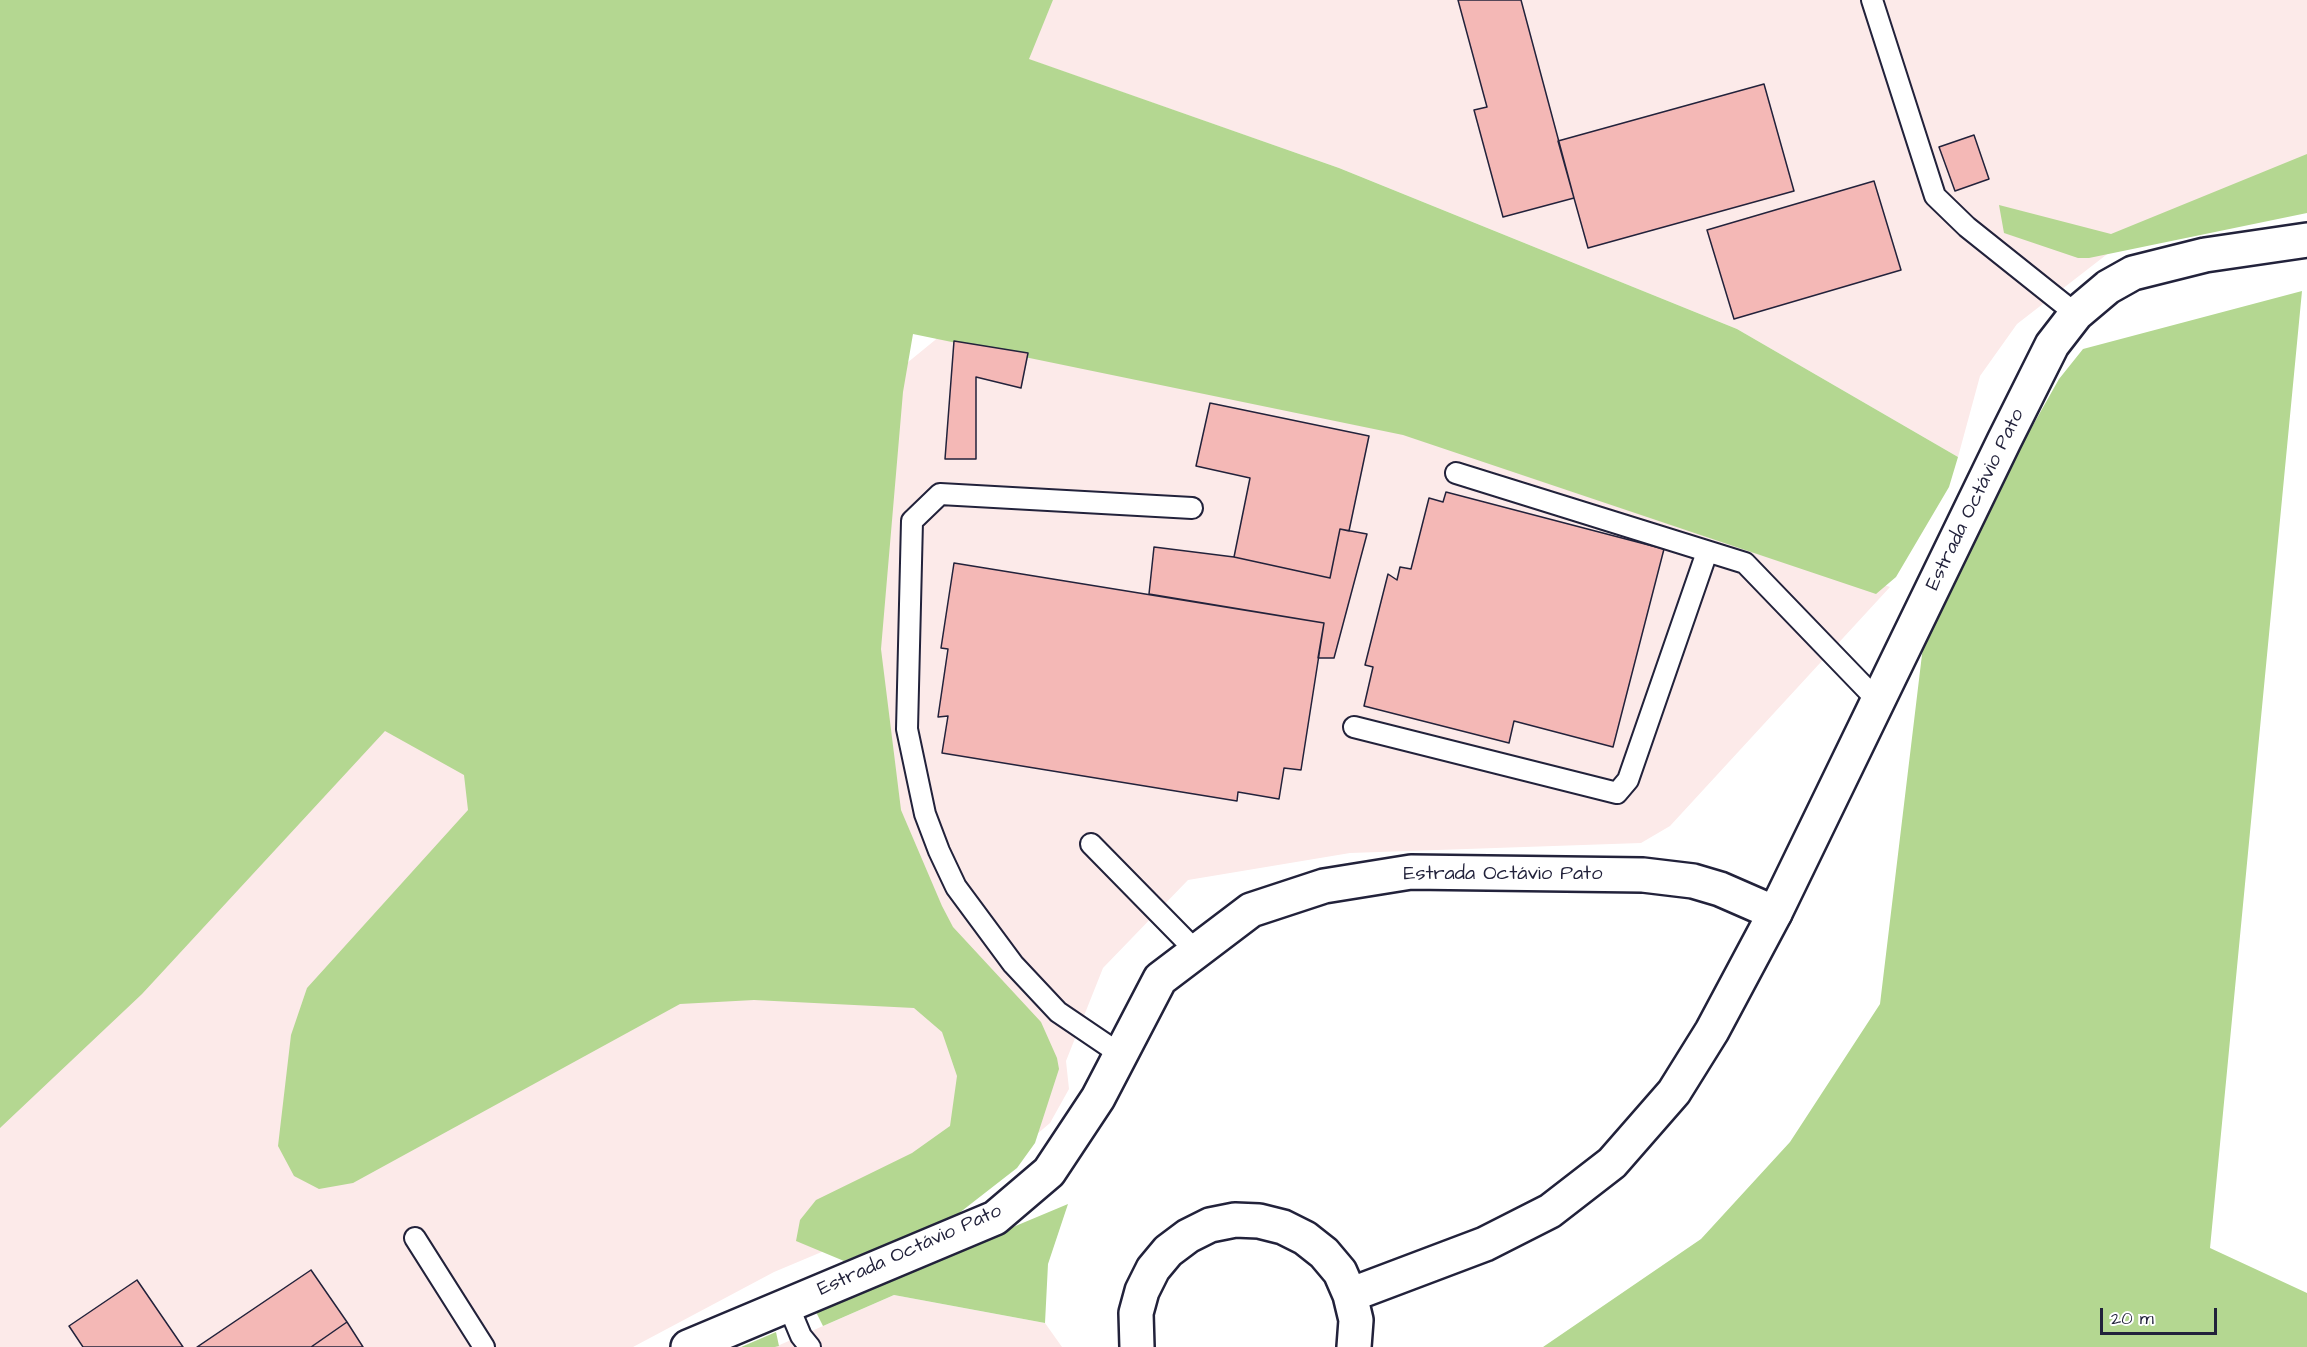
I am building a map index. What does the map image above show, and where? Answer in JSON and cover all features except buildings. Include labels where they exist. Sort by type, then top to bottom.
[{"type":"street","name":"Estrada Octávio Pato","points":[[1350,1295],[1494,1240],[1550,1211],[1612,1163],[1674,1092],[1712,1031],[1775,913],[2052,345],[2076,314],[2108,286],[2133,273],[2205,255],[2307,240]]},
{"type":"street","name":"Estrada Octávio Pato","points":[[688,1347],[995,1218],[1027,1194],[1049,1172],[1098,1098],[1160,979],[1251,910],[1324,886],[1412,872],[1643,875],[1693,881],[1775,913]]},
{"type":"street","points":[[1137,1347],[1136,1313],[1142,1291],[1153,1269],[1168,1251],[1188,1236],[1210,1225],[1235,1220],[1259,1221],[1283,1227],[1305,1238],[1324,1253],[1340,1272],[1350,1295],[1356,1320],[1354,1347]]},
{"type":"lane","points":[[1872,0],[1935,196],[1967,227],[2076,314]]},
{"type":"lane","points":[[1456,473],[1745,563],[1878,701]]},
{"type":"lane","points":[[1120,1054],[1058,1012],[1013,964],[957,887],[939,851],[925,814],[907,729],[912,521],[940,494],[1192,508]]},
{"type":"lane","points":[[1354,727],[1617,793],[1628,780],[1707,552]]},
{"type":"lane","points":[[1091,844],[1196,951]]},
{"type":"lane","points":[[414,1238],[484,1347]]},
{"type":"lane","points":[[788,1305],[801,1336],[810,1347]]},
{"type":"shaded area","points":[[1053,0],[2307,0],[2307,159],[2128,238],[2017,324],[1980,376],[1958,457],[1737,329],[1339,168],[1028,59]]},
{"type":"shaded area","points":[[951,327],[1400,417],[1890,587],[1670,826],[1641,843],[1350,853],[1188,880],[1103,968],[1066,1061],[1069,1089],[1050,1123],[974,1188],[774,1272],[633,1347],[0,1347],[0,1120],[384,711],[817,734],[885,381]]},
{"type":"shaded area","points":[[894,1295],[1045,1323],[1062,1347],[775,1347]]},
{"type":"green space","points":[[0,0],[1053,0],[1029,59],[1339,168],[1737,329],[1958,457],[1949,487],[1896,577],[1876,594],[1403,435],[913,334],[903,392],[881,649],[901,810],[953,927],[1041,1022],[1057,1058],[1059,1069],[1035,1143],[1017,1168],[954,1217],[844,1261],[796,1241],[800,1220],[816,1200],[912,1153],[950,1126],[957,1076],[942,1032],[914,1008],[754,1000],[680,1004],[353,1183],[319,1189],[294,1176],[278,1146],[291,1035],[307,988],[468,810],[464,775],[385,731],[142,994],[0,1128]]},
{"type":"green space","points":[[2307,154],[2307,213],[2089,258],[2078,258],[2004,233],[1999,205],[2111,234]]},
{"type":"green space","points":[[2302,291],[2210,1248],[2307,1293],[2307,1347],[1543,1347],[1701,1239],[1790,1142],[1880,1004],[1927,613],[2059,379],[2083,349]]},
{"type":"green space","points":[[1068,1204],[1048,1264],[1045,1323],[894,1295],[823,1326],[815,1310]]},
{"type":"green space","points":[[776,1332],[779,1346],[741,1347]]}]
